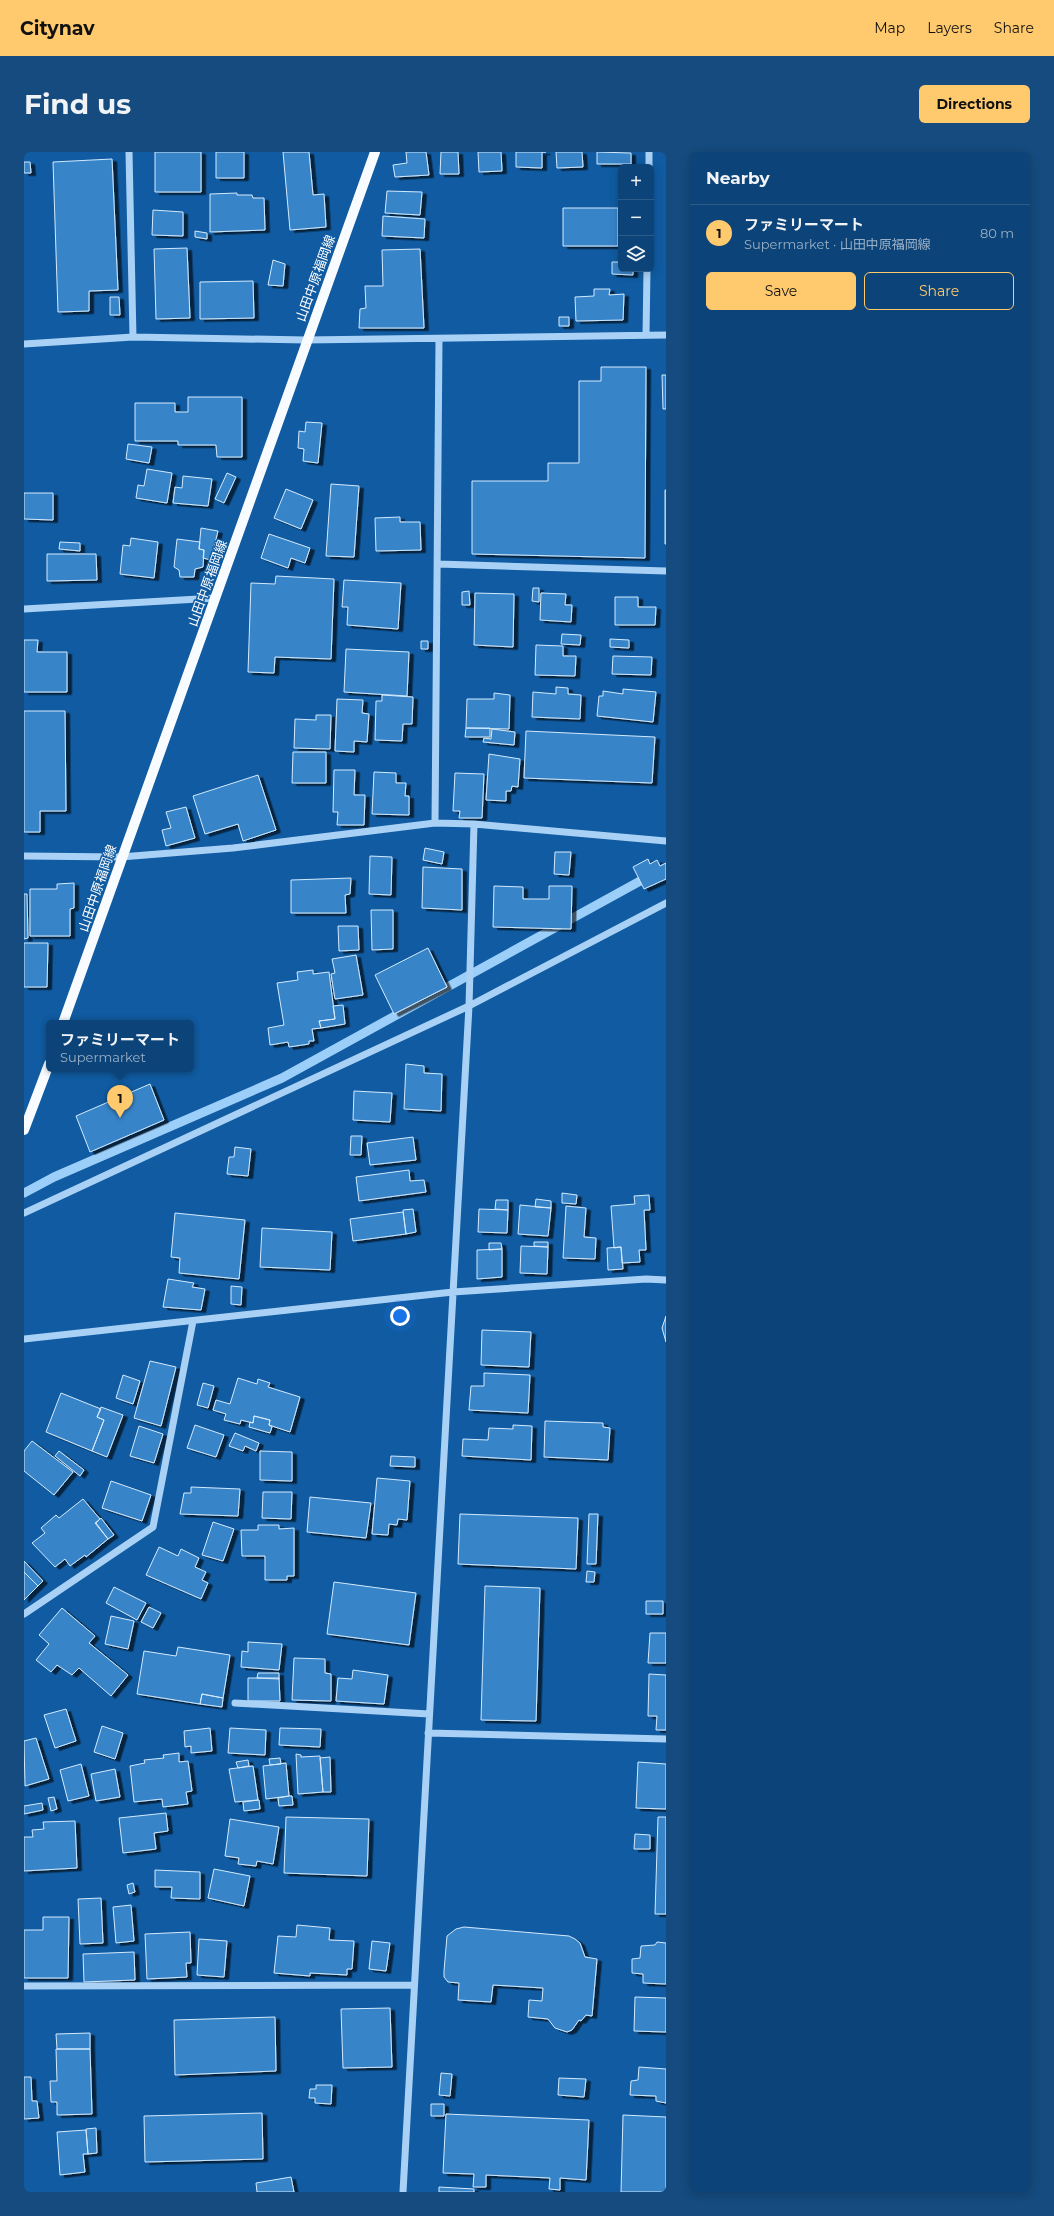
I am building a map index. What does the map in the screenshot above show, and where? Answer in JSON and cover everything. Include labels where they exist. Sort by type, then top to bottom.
[{"type":"main road","name":"山田中原福岡線","points":[[64,1020],[121,857],[216,598],[306,340],[375,152]]},
{"type":"main road","points":[[24,1130],[27,1117],[46,1071]]},
{"type":"street","points":[[129,152],[133,337]]},
{"type":"street","points":[[649,152],[649,164]]},
{"type":"street","points":[[646,335],[647,272]]},
{"type":"street","points":[[24,344],[133,337],[306,340],[666,335]]},
{"type":"street","points":[[435,823],[439,339]]},
{"type":"street","points":[[438,564],[666,572]]},
{"type":"street","points":[[24,609],[216,598]]},
{"type":"street","points":[[24,856],[121,857],[233,848],[435,823],[474,824],[666,841]]},
{"type":"street","points":[[403,2192],[469,1006],[474,824]]},
{"type":"street","points":[[24,1213],[469,1006],[666,903]]},
{"type":"street","points":[[24,1339],[453,1292],[646,1279],[666,1280]]},
{"type":"street","points":[[24,1614],[153,1527],[193,1321]]},
{"type":"street","points":[[235,1703],[429,1714]]},
{"type":"street","points":[[428,1732],[666,1739]]},
{"type":"street","points":[[24,1986],[414,1985]]},
{"type":"building","points":[[155,152],[201,152],[201,192],[155,192]]},
{"type":"building","points":[[216,152],[244,152],[244,178],[216,178]]},
{"type":"building","points":[[283,152],[309,152],[313,195],[324,194],[326,227],[290,230]]},
{"type":"building","points":[[406,152],[426,152],[429,175],[395,177],[393,165],[407,163]]},
{"type":"building","points":[[441,152],[458,152],[459,174],[440,174]]},
{"type":"building","points":[[478,152],[501,152],[502,171],[479,172]]},
{"type":"building","points":[[516,152],[542,152],[542,168],[516,167]]},
{"type":"building","points":[[556,152],[582,152],[583,167],[557,168]]},
{"type":"building","points":[[597,152],[631,153],[631,164],[597,164]]},
{"type":"building","points":[[112,159],[118,290],[89,291],[89,311],[58,312],[53,162]]},
{"type":"building","points":[[24,162],[30,162],[31,173],[24,173]]},
{"type":"building","points":[[387,191],[422,192],[420,215],[385,213]]},
{"type":"building","points":[[237,193],[237,195],[252,195],[253,198],[264,198],[265,230],[210,232],[210,194]]},
{"type":"building","points":[[563,208],[618,208],[618,246],[563,246]]},
{"type":"building","points":[[153,210],[183,212],[183,236],[152,235]]},
{"type":"building","points":[[383,216],[425,219],[424,238],[382,236]]},
{"type":"building","points":[[195,231],[207,233],[207,239],[195,237]]},
{"type":"building","points":[[187,248],[190,318],[156,319],[154,249]]},
{"type":"building","points":[[420,249],[424,328],[359,328],[360,309],[366,308],[365,286],[383,286],[382,250]]},
{"type":"building","points":[[273,260],[285,264],[283,286],[268,285]]},
{"type":"building","points":[[612,262],[618,262],[618,272],[633,272],[633,275],[612,274]]},
{"type":"building","points":[[253,281],[254,318],[200,319],[200,282]]},
{"type":"building","points":[[594,289],[610,289],[609,295],[624,294],[623,320],[576,321],[575,297],[594,296]]},
{"type":"building","points":[[110,297],[119,297],[120,315],[110,315]]},
{"type":"building","points":[[559,317],[569,317],[569,326],[559,326]]},
{"type":"building","points":[[601,367],[646,367],[645,558],[472,554],[472,481],[548,481],[548,463],[579,463],[579,381],[601,381]]},
{"type":"building","points":[[662,375],[666,375],[666,409],[663,409]]},
{"type":"building","points":[[188,397],[242,397],[242,457],[217,457],[216,445],[178,445],[178,441],[135,441],[135,403],[175,403],[175,412],[188,412]]},
{"type":"building","points":[[306,422],[322,423],[318,463],[303,461],[304,449],[298,448],[299,431],[305,432]]},
{"type":"building","points":[[128,444],[152,447],[149,463],[126,459]]},
{"type":"building","points":[[147,469],[172,473],[167,503],[136,498],[138,485],[144,486]]},
{"type":"building","points":[[227,473],[236,477],[224,503],[215,499]]},
{"type":"building","points":[[183,476],[212,479],[208,506],[173,503],[175,487],[182,488]]},
{"type":"building","points":[[331,484],[359,486],[354,557],[326,556]]},
{"type":"building","points":[[286,489],[313,500],[301,529],[274,518]]},
{"type":"building","points":[[666,490],[666,544],[665,544]]},
{"type":"building","points":[[24,493],[53,493],[53,520],[24,519]]},
{"type":"building","points":[[400,517],[400,522],[420,522],[421,550],[376,551],[375,518]]},
{"type":"building","points":[[201,528],[218,531],[211,560],[203,558],[204,550],[199,549]]},
{"type":"building","points":[[269,534],[310,548],[305,563],[291,558],[288,568],[261,558]]},
{"type":"building","points":[[131,538],[158,542],[154,578],[120,574],[123,545],[130,546]]},
{"type":"building","points":[[177,539],[200,542],[199,549],[204,550],[203,567],[195,569],[194,577],[180,577],[179,570],[174,567]]},
{"type":"building","points":[[60,542],[80,543],[80,551],[59,549]]},
{"type":"building","points":[[47,554],[96,554],[97,580],[47,581]]},
{"type":"building","points":[[276,576],[334,579],[331,659],[275,657],[274,673],[248,672],[251,583],[275,584]]},
{"type":"building","points":[[344,580],[401,583],[398,629],[347,625],[348,607],[342,607]]},
{"type":"building","points":[[533,588],[539,588],[539,602],[532,601]]},
{"type":"building","points":[[469,591],[470,605],[462,605],[462,592]]},
{"type":"building","points":[[475,593],[514,594],[513,647],[474,645]]},
{"type":"building","points":[[541,593],[566,594],[565,605],[572,605],[571,622],[540,620]]},
{"type":"building","points":[[615,597],[638,597],[638,607],[656,607],[655,625],[615,625]]},
{"type":"building","points":[[562,634],[581,635],[580,645],[561,644]]},
{"type":"building","points":[[610,639],[629,640],[629,648],[610,647]]},
{"type":"building","points":[[24,640],[38,640],[37,652],[67,652],[67,692],[24,692]]},
{"type":"building","points":[[421,641],[428,641],[428,649],[421,649]]},
{"type":"building","points":[[536,645],[563,646],[563,656],[576,656],[575,676],[535,675]]},
{"type":"building","points":[[346,649],[409,652],[407,696],[344,692]]},
{"type":"building","points":[[613,656],[652,657],[651,675],[612,674]]},
{"type":"building","points":[[556,687],[568,688],[568,694],[581,695],[580,719],[532,717],[533,692],[556,694]]},
{"type":"building","points":[[623,689],[656,692],[653,722],[597,716],[599,696],[603,696],[603,691],[623,694]]},
{"type":"building","points":[[494,693],[510,695],[509,729],[466,728],[467,699],[494,699]]},
{"type":"building","points":[[382,695],[413,697],[412,724],[403,724],[402,741],[375,740],[376,701],[382,701]]},
{"type":"building","points":[[337,699],[363,700],[362,713],[369,714],[367,742],[354,741],[354,752],[335,751]]},
{"type":"building","points":[[24,711],[65,711],[66,811],[40,811],[40,832],[24,832]]},
{"type":"building","points":[[316,715],[331,715],[330,749],[294,748],[295,719],[316,720]]},
{"type":"building","points":[[466,728],[490,728],[490,737],[465,737]]},
{"type":"building","points":[[492,729],[515,732],[514,745],[483,742],[484,738],[491,739]]},
{"type":"building","points":[[526,731],[655,737],[652,783],[524,778]]},
{"type":"building","points":[[293,752],[326,752],[326,783],[292,783]]},
{"type":"building","points":[[489,754],[520,759],[518,787],[512,786],[511,791],[506,791],[506,801],[486,800]]},
{"type":"building","points":[[334,770],[355,770],[354,795],[365,795],[364,825],[337,825],[338,812],[333,812]]},
{"type":"building","points":[[374,772],[396,773],[396,783],[406,783],[405,796],[409,796],[409,815],[372,814]]},
{"type":"building","points":[[455,773],[484,774],[482,818],[459,818],[460,811],[453,811]]},
{"type":"building","points":[[258,775],[276,830],[243,841],[238,824],[205,834],[193,796]]},
{"type":"building","points":[[186,807],[195,838],[166,846],[162,830],[171,828],[166,812]]},
{"type":"building","points":[[425,848],[444,852],[442,864],[423,860]]},
{"type":"building","points":[[555,852],[571,852],[569,875],[554,874]]},
{"type":"building","points":[[370,856],[392,857],[391,895],[369,894]]},
{"type":"building","points":[[648,859],[650,864],[657,860],[660,866],[666,863],[666,879],[644,889],[633,867]]},
{"type":"building","points":[[423,867],[462,869],[462,910],[422,908]]},
{"type":"building","points":[[351,878],[350,894],[345,895],[346,913],[291,913],[291,880]]},
{"type":"building","points":[[74,883],[74,908],[70,909],[70,936],[30,936],[30,889],[57,889],[57,884]]},
{"type":"building","points":[[494,886],[523,887],[523,899],[549,899],[549,886],[572,886],[571,929],[493,927]]},
{"type":"building","points":[[24,894],[27,894],[28,938],[24,939]]},
{"type":"building","points":[[371,910],[393,910],[393,949],[372,950]]},
{"type":"building","points":[[338,926],[358,926],[359,950],[339,951]]},
{"type":"building","points":[[24,943],[48,943],[47,987],[24,987]]},
{"type":"building","points":[[428,948],[447,987],[394,1014],[375,975]]},
{"type":"building","points":[[356,955],[363,995],[335,999],[331,974],[335,973],[332,959]]},
{"type":"building","points":[[313,970],[313,974],[329,972],[335,1019],[319,1021],[321,1028],[312,1029],[314,1041],[309,1041],[309,1044],[289,1047],[288,1042],[270,1045],[268,1028],[284,1025],[277,983],[298,980],[297,972]]},
{"type":"building","points":[[343,1005],[345,1024],[321,1028],[319,1021],[335,1019],[333,1006]]},
{"type":"building","points":[[406,1064],[424,1066],[424,1073],[442,1074],[441,1111],[404,1109]]},
{"type":"building","points":[[150,1084],[164,1120],[90,1152],[76,1116]]},
{"type":"building","points":[[354,1091],[392,1093],[390,1122],[353,1120]]},
{"type":"building","points":[[351,1136],[362,1136],[361,1155],[350,1155]]},
{"type":"building","points":[[413,1137],[416,1160],[370,1165],[367,1143]]},
{"type":"building","points":[[235,1147],[251,1149],[248,1176],[227,1174],[229,1157],[234,1157]]},
{"type":"building","points":[[409,1170],[410,1181],[424,1180],[426,1192],[359,1201],[356,1177]]},
{"type":"building","points":[[562,1193],[577,1195],[576,1204],[562,1203]]},
{"type":"building","points":[[649,1195],[650,1210],[644,1210],[646,1250],[639,1250],[640,1262],[622,1263],[621,1247],[614,1248],[611,1206],[635,1204],[634,1196]]},
{"type":"building","points":[[536,1199],[551,1201],[551,1208],[535,1207]]},
{"type":"building","points":[[496,1200],[508,1200],[508,1210],[495,1209]]},
{"type":"building","points":[[520,1205],[551,1208],[548,1236],[518,1234]]},
{"type":"building","points":[[566,1206],[586,1208],[584,1237],[596,1238],[595,1259],[563,1258]]},
{"type":"building","points":[[413,1209],[416,1232],[406,1234],[403,1210]]},
{"type":"building","points":[[479,1209],[508,1210],[507,1233],[478,1232]]},
{"type":"building","points":[[403,1212],[406,1234],[353,1241],[350,1219]]},
{"type":"building","points":[[175,1213],[245,1220],[239,1279],[179,1273],[180,1258],[171,1257]]},
{"type":"building","points":[[262,1228],[332,1232],[330,1270],[260,1267]]},
{"type":"building","points":[[534,1242],[548,1242],[548,1247],[534,1246]]},
{"type":"building","points":[[489,1243],[501,1243],[502,1249],[489,1250]]},
{"type":"building","points":[[521,1246],[548,1247],[547,1274],[520,1273]]},
{"type":"building","points":[[621,1247],[623,1269],[608,1270],[607,1248]]},
{"type":"building","points":[[502,1249],[502,1277],[477,1279],[477,1250]]},
{"type":"building","points":[[168,1279],[194,1283],[192,1287],[205,1289],[201,1310],[163,1307]]},
{"type":"building","points":[[231,1286],[242,1287],[241,1305],[231,1304]]},
{"type":"building","points":[[666,1316],[666,1342],[662,1328]]},
{"type":"building","points":[[482,1330],[531,1332],[529,1367],[481,1365]]},
{"type":"building","points":[[150,1361],[176,1367],[161,1426],[134,1418]]},
{"type":"building","points":[[484,1373],[530,1375],[528,1413],[469,1410],[471,1386],[484,1386]]},
{"type":"building","points":[[123,1375],[140,1381],[133,1404],[116,1398]]},
{"type":"building","points":[[238,1378],[257,1384],[258,1379],[270,1383],[268,1387],[300,1397],[290,1432],[269,1425],[270,1420],[254,1416],[253,1423],[241,1420],[240,1424],[224,1420],[226,1414],[213,1410],[216,1400],[230,1404]]},
{"type":"building","points":[[203,1383],[214,1386],[208,1408],[197,1405]]},
{"type":"building","points":[[61,1393],[101,1409],[97,1417],[104,1420],[92,1451],[46,1432]]},
{"type":"building","points":[[101,1407],[123,1415],[107,1457],[92,1451],[104,1420],[97,1417]]},
{"type":"building","points":[[254,1416],[270,1420],[269,1425],[272,1427],[270,1433],[249,1427],[250,1422],[253,1423]]},
{"type":"building","points":[[545,1421],[603,1423],[603,1427],[610,1428],[608,1460],[544,1457]]},
{"type":"building","points":[[195,1425],[224,1435],[216,1457],[187,1448]]},
{"type":"building","points":[[513,1425],[532,1426],[531,1460],[462,1456],[463,1439],[488,1440],[489,1428],[513,1429]]},
{"type":"building","points":[[139,1426],[163,1434],[154,1463],[130,1456]]},
{"type":"building","points":[[235,1433],[259,1443],[256,1451],[245,1446],[243,1451],[229,1446]]},
{"type":"building","points":[[32,1441],[73,1472],[54,1495],[24,1471],[24,1451]]},
{"type":"building","points":[[59,1451],[84,1470],[80,1476],[55,1456]]},
{"type":"building","points":[[260,1451],[292,1452],[292,1481],[260,1480]]},
{"type":"building","points":[[391,1456],[415,1457],[415,1467],[390,1466]]},
{"type":"building","points":[[377,1478],[410,1481],[407,1520],[398,1519],[397,1525],[389,1524],[388,1535],[372,1534]]},
{"type":"building","points":[[111,1481],[151,1495],[142,1521],[102,1508]]},
{"type":"building","points":[[191,1487],[240,1489],[238,1516],[180,1514],[184,1493],[191,1493]]},
{"type":"building","points":[[263,1492],[292,1492],[291,1519],[262,1518]]},
{"type":"building","points":[[310,1497],[371,1503],[366,1538],[307,1532]]},
{"type":"building","points":[[83,1499],[100,1519],[95,1523],[108,1539],[86,1557],[85,1555],[70,1566],[65,1559],[55,1567],[32,1543],[45,1533],[41,1528],[56,1515],[59,1518]]},
{"type":"building","points":[[460,1514],[578,1518],[576,1569],[458,1564]]},
{"type":"building","points":[[589,1514],[598,1514],[596,1564],[587,1564]]},
{"type":"building","points":[[101,1518],[114,1535],[108,1539],[96,1523]]},
{"type":"building","points":[[213,1522],[234,1529],[223,1561],[202,1555]]},
{"type":"building","points":[[258,1525],[279,1525],[279,1529],[294,1528],[294,1576],[287,1576],[287,1580],[265,1580],[265,1556],[242,1556],[241,1530],[258,1530]]},
{"type":"building","points":[[159,1547],[178,1556],[181,1549],[199,1558],[195,1567],[206,1572],[202,1580],[208,1583],[201,1599],[146,1575]]},
{"type":"building","points":[[24,1561],[43,1581],[38,1586],[24,1572]]},
{"type":"building","points":[[587,1571],[595,1572],[594,1582],[586,1582]]},
{"type":"building","points":[[24,1572],[38,1586],[24,1600]]},
{"type":"building","points":[[334,1582],[416,1593],[409,1645],[327,1634]]},
{"type":"building","points":[[485,1586],[540,1588],[536,1721],[481,1720]]},
{"type":"building","points":[[114,1587],[146,1603],[137,1620],[106,1603]]},
{"type":"building","points":[[646,1601],[663,1601],[663,1614],[646,1614]]},
{"type":"building","points":[[149,1607],[161,1613],[153,1628],[141,1622]]},
{"type":"building","points":[[62,1608],[95,1636],[89,1643],[128,1675],[111,1696],[79,1668],[72,1675],[57,1665],[51,1672],[36,1660],[49,1644],[39,1635]]},
{"type":"building","points":[[111,1616],[134,1621],[128,1649],[105,1644]]},
{"type":"building","points":[[650,1633],[666,1633],[666,1663],[648,1663]]},
{"type":"building","points":[[248,1642],[282,1644],[279,1670],[241,1667],[242,1651],[248,1652]]},
{"type":"building","points":[[178,1647],[230,1655],[223,1698],[202,1694],[200,1704],[137,1694],[144,1651],[176,1656]]},
{"type":"building","points":[[294,1658],[325,1659],[325,1673],[331,1674],[331,1701],[292,1700]]},
{"type":"building","points":[[353,1670],[388,1675],[384,1704],[336,1701],[338,1678],[352,1679]]},
{"type":"building","points":[[258,1673],[279,1673],[279,1679],[257,1678]]},
{"type":"building","points":[[649,1674],[666,1675],[666,1730],[656,1730],[657,1716],[648,1716]]},
{"type":"building","points":[[248,1678],[279,1678],[280,1701],[248,1701]]},
{"type":"building","points":[[202,1694],[223,1698],[222,1707],[200,1704]]},
{"type":"building","points":[[66,1709],[76,1741],[55,1748],[44,1715]]},
{"type":"building","points":[[102,1726],[123,1733],[115,1759],[94,1752]]},
{"type":"building","points":[[210,1728],[212,1751],[191,1753],[191,1746],[185,1747],[184,1731]]},
{"type":"building","points":[[230,1728],[266,1730],[265,1755],[228,1753]]},
{"type":"building","points":[[280,1728],[321,1729],[320,1747],[279,1745]]},
{"type":"building","points":[[36,1738],[49,1779],[25,1786],[24,1741]]},
{"type":"building","points":[[179,1753],[179,1762],[188,1761],[192,1791],[186,1792],[188,1804],[163,1807],[162,1799],[134,1802],[130,1766],[145,1763],[144,1760],[164,1758],[163,1755]]},
{"type":"building","points":[[296,1754],[301,1755],[301,1757],[320,1756],[323,1792],[298,1794]]},
{"type":"building","points":[[330,1757],[331,1792],[323,1792],[320,1758]]},
{"type":"building","points":[[280,1758],[281,1764],[270,1765],[269,1759]]},
{"type":"building","points":[[248,1760],[249,1766],[238,1768],[236,1762]]},
{"type":"building","points":[[638,1762],[666,1764],[666,1809],[636,1808]]},
{"type":"building","points":[[286,1763],[289,1796],[266,1799],[263,1766]]},
{"type":"building","points":[[81,1764],[89,1796],[68,1801],[60,1770]]},
{"type":"building","points":[[253,1766],[258,1800],[235,1802],[229,1769]]},
{"type":"building","points":[[115,1769],[120,1797],[96,1801],[91,1774]]},
{"type":"building","points":[[292,1796],[293,1805],[279,1806],[278,1798]]},
{"type":"building","points":[[54,1797],[57,1809],[51,1811],[48,1798]]},
{"type":"building","points":[[259,1800],[260,1809],[244,1811],[243,1802]]},
{"type":"building","points":[[42,1803],[43,1810],[24,1814],[24,1806]]},
{"type":"building","points":[[166,1813],[168,1831],[154,1833],[156,1849],[123,1853],[119,1818]]},
{"type":"building","points":[[286,1817],[369,1819],[367,1876],[284,1873]]},
{"type":"building","points":[[658,1817],[666,1817],[666,1914],[655,1914]]},
{"type":"building","points":[[230,1819],[279,1827],[273,1864],[257,1861],[256,1866],[238,1864],[239,1858],[225,1856]]},
{"type":"building","points":[[75,1821],[77,1868],[24,1871],[24,1837],[33,1837],[32,1830],[44,1829],[43,1822]]},
{"type":"building","points":[[635,1834],[650,1835],[650,1849],[634,1849]]},
{"type":"building","points":[[214,1869],[250,1876],[244,1906],[208,1898]]},
{"type":"building","points":[[155,1870],[200,1872],[200,1899],[171,1898],[172,1887],[155,1887]]},
{"type":"building","points":[[133,1883],[135,1892],[129,1894],[127,1885]]},
{"type":"building","points":[[101,1898],[103,1943],[80,1944],[78,1899]]},
{"type":"building","points":[[131,1905],[134,1941],[116,1943],[113,1907]]},
{"type":"building","points":[[43,1917],[69,1917],[68,1978],[24,1978],[24,1930],[43,1930]]},
{"type":"building","points":[[297,1925],[330,1928],[329,1940],[354,1941],[352,1969],[347,1969],[347,1975],[310,1973],[310,1976],[274,1973],[278,1936],[296,1937]]},
{"type":"building","points":[[464,1927],[569,1936],[575,1939],[580,1943],[585,1957],[597,1959],[592,2016],[586,2015],[581,2021],[579,2020],[572,2030],[567,2032],[555,2028],[548,2019],[528,2017],[529,2000],[542,2001],[543,1988],[493,1985],[491,2002],[458,2000],[459,1983],[448,1982],[444,1977],[444,1971],[447,1936],[456,1929]]},
{"type":"building","points":[[190,1932],[191,1963],[186,1963],[187,1977],[147,1979],[145,1934]]},
{"type":"building","points":[[199,1939],[227,1941],[224,1977],[197,1975]]},
{"type":"building","points":[[372,1941],[390,1943],[386,1971],[369,1969]]},
{"type":"building","points":[[657,1942],[666,1943],[666,1984],[643,1983],[643,1974],[632,1973],[632,1959],[640,1958],[641,1946],[655,1945]]},
{"type":"building","points":[[134,1952],[135,1980],[84,1982],[83,1954]]},
{"type":"building","points":[[635,1997],[666,1998],[666,2032],[634,2031]]},
{"type":"building","points":[[390,2008],[392,2067],[343,2068],[341,2009]]},
{"type":"building","points":[[275,2017],[276,2071],[175,2075],[174,2020]]},
{"type":"building","points":[[90,2033],[90,2049],[57,2049],[56,2034]]},
{"type":"building","points":[[56,2049],[90,2049],[92,2114],[57,2115],[57,2102],[51,2102],[50,2081],[57,2081]]},
{"type":"building","points":[[639,2067],[666,2069],[666,2103],[656,2101],[656,2096],[630,2095],[631,2081],[638,2080]]},
{"type":"building","points":[[441,2073],[452,2074],[450,2096],[439,2095]]},
{"type":"building","points":[[24,2077],[31,2077],[32,2101],[37,2101],[39,2118],[24,2119]]},
{"type":"building","points":[[559,2078],[586,2079],[584,2097],[558,2095]]},
{"type":"building","points":[[316,2085],[332,2085],[331,2104],[315,2103],[315,2098],[309,2098],[310,2089],[316,2089]]},
{"type":"building","points":[[431,2104],[444,2104],[444,2116],[431,2116]]},
{"type":"building","points":[[262,2113],[263,2159],[145,2162],[144,2116]]},
{"type":"building","points":[[446,2114],[589,2120],[586,2180],[560,2178],[560,2190],[549,2189],[550,2178],[486,2175],[486,2187],[473,2187],[474,2174],[443,2173]]},
{"type":"building","points":[[623,2115],[666,2117],[666,2192],[621,2192]]},
{"type":"building","points":[[96,2128],[97,2153],[88,2154],[86,2129]]},
{"type":"building","points":[[86,2130],[88,2154],[83,2154],[85,2172],[60,2175],[57,2132]]},
{"type":"building","points":[[291,2177],[294,2192],[257,2192],[256,2183]]},
{"type":"building","points":[[439,2187],[474,2189],[474,2192],[439,2192]]},
{"type":"waterway","points":[[24,1193],[54,1177],[282,1078],[642,880],[666,874]]},
{"type":"place","name":"ファミリーマート","points":[[120,1118]]}]
